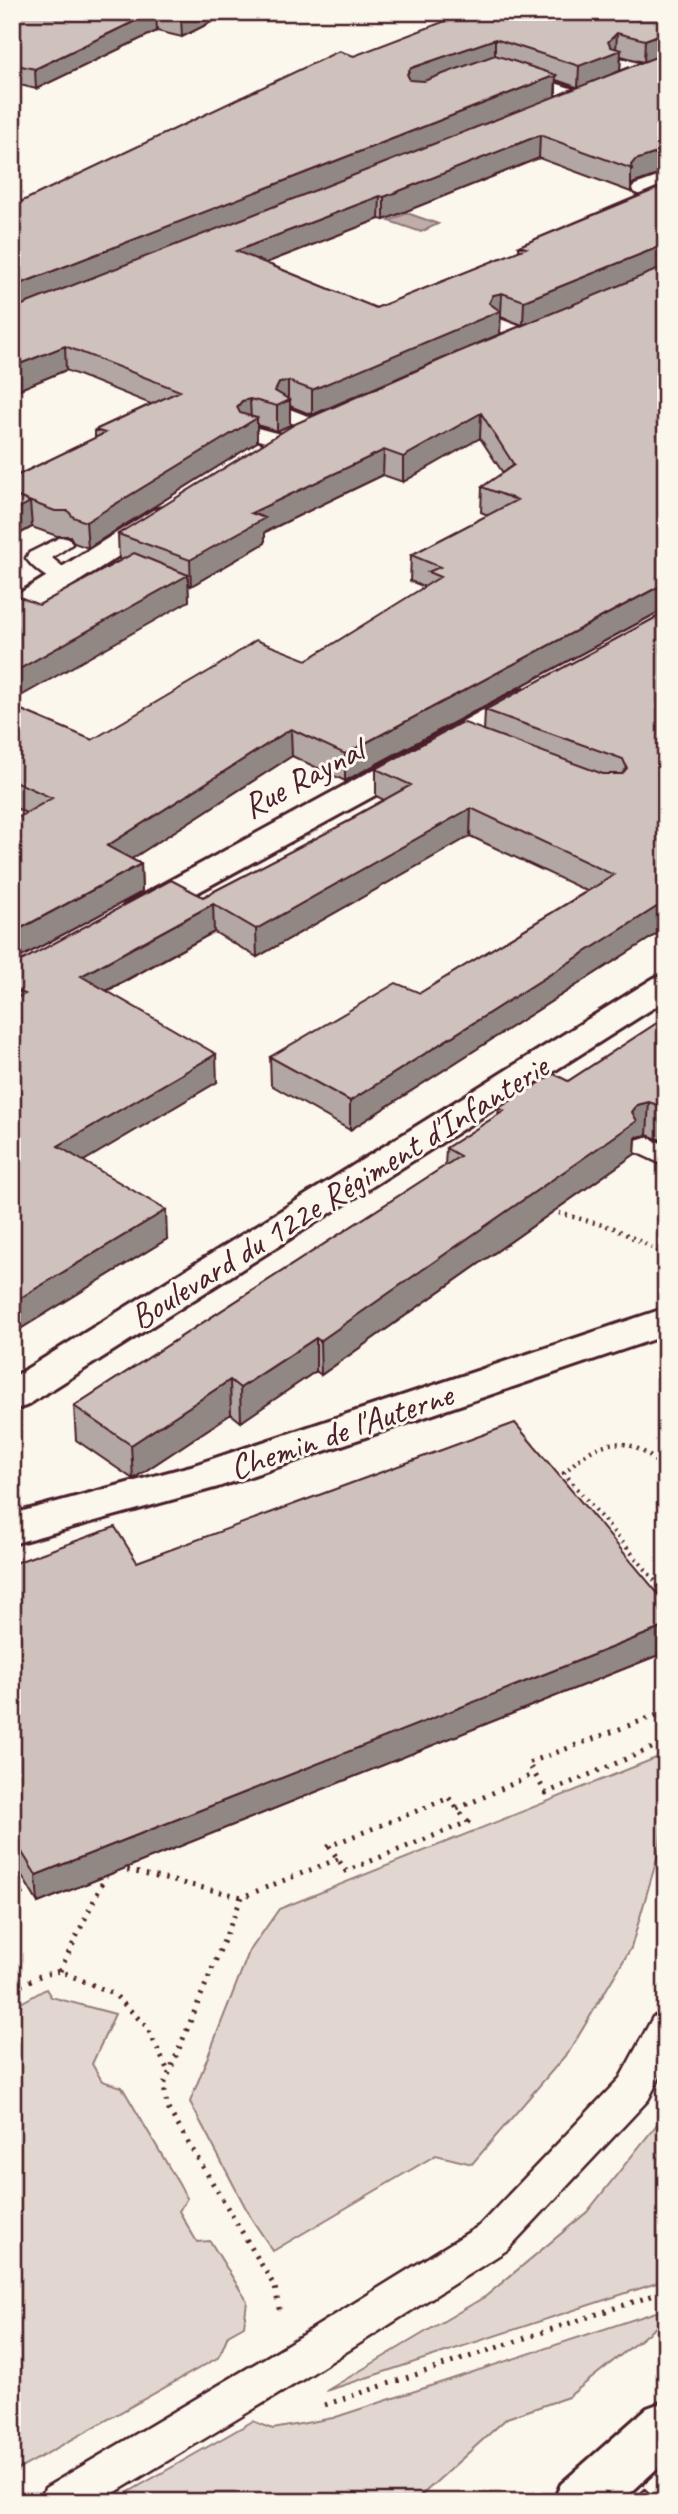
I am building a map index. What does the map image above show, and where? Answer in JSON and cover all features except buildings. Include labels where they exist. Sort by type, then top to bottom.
[{"type":"street","points":[[546,98],[597,90],[656,67]]},
{"type":"street","points":[[249,462],[286,428],[328,421]]},
{"type":"street","points":[[12,611],[180,506]]},
{"type":"street","name":"Rue Raynal","points":[[109,927],[471,742],[556,683]]},
{"type":"street","name":"Boulevard du 122e Régiment d'Infanterie","points":[[12,1397],[666,985]]},
{"type":"street","name":"Chemin de l'Auterne","points":[[12,1529],[204,1477],[666,1321]]},
{"type":"street","points":[[581,2502],[666,2425]]},
{"type":"lane","points":[[617,62],[656,67]]},
{"type":"lane","points":[[546,71],[597,90]]},
{"type":"lane","points":[[506,72],[546,98]]},
{"type":"lane","points":[[666,179],[641,189],[666,198]]},
{"type":"lane","points":[[250,432],[286,428]]},
{"type":"lane","points":[[61,544],[37,558],[65,578]]},
{"type":"lane","points":[[12,563],[34,573],[65,578]]},
{"type":"lane","points":[[60,2502],[290,2365],[493,2238],[634,2089],[666,2028]]},
{"type":"path","points":[[559,1213],[614,1228],[666,1255]]},
{"type":"path","points":[[666,1471],[654,1456],[636,1445],[610,1442],[581,1455],[564,1474],[666,1594]]},
{"type":"path","points":[[666,1717],[657,1714],[528,1763],[546,1793],[666,1742]]},
{"type":"path","points":[[457,1809],[534,1774]]},
{"type":"path","points":[[449,1798],[468,1822],[346,1871],[338,1859],[329,1846],[449,1798]]},
{"type":"path","points":[[60,1970],[110,1866],[242,1897],[338,1859]]},
{"type":"path","points":[[12,1897],[41,1886],[36,1879]]},
{"type":"path","points":[[242,1897],[164,2085],[167,2108],[275,2287]]},
{"type":"path","points":[[12,1989],[60,1970],[114,1994],[147,2026],[169,2072]]},
{"type":"path","points":[[326,2405],[666,2291]]},
{"type":"shaded area","points":[[407,213],[438,224],[421,232],[389,221]]},
{"type":"shaded area","points":[[666,1754],[666,1818],[662,1821],[660,1848],[631,1948],[570,2050],[472,2164],[436,2155],[273,2251],[251,2218],[190,2102],[249,1952],[279,1909]]},
{"type":"shaded area","points":[[46,1989],[51,1997],[115,2014],[92,2064],[102,2081],[122,2087],[187,2198],[179,2211],[197,2242],[210,2241],[247,2301],[244,2326],[228,2335],[219,2357],[12,2473],[12,2008]]},
{"type":"shaded area","points":[[666,2113],[666,2280],[326,2391],[486,2296],[587,2212]]},
{"type":"shaded area","points":[[662,2310],[666,2312],[666,2319],[568,2397],[507,2418],[414,2502],[111,2502],[253,2421],[273,2429],[333,2418]]}]
